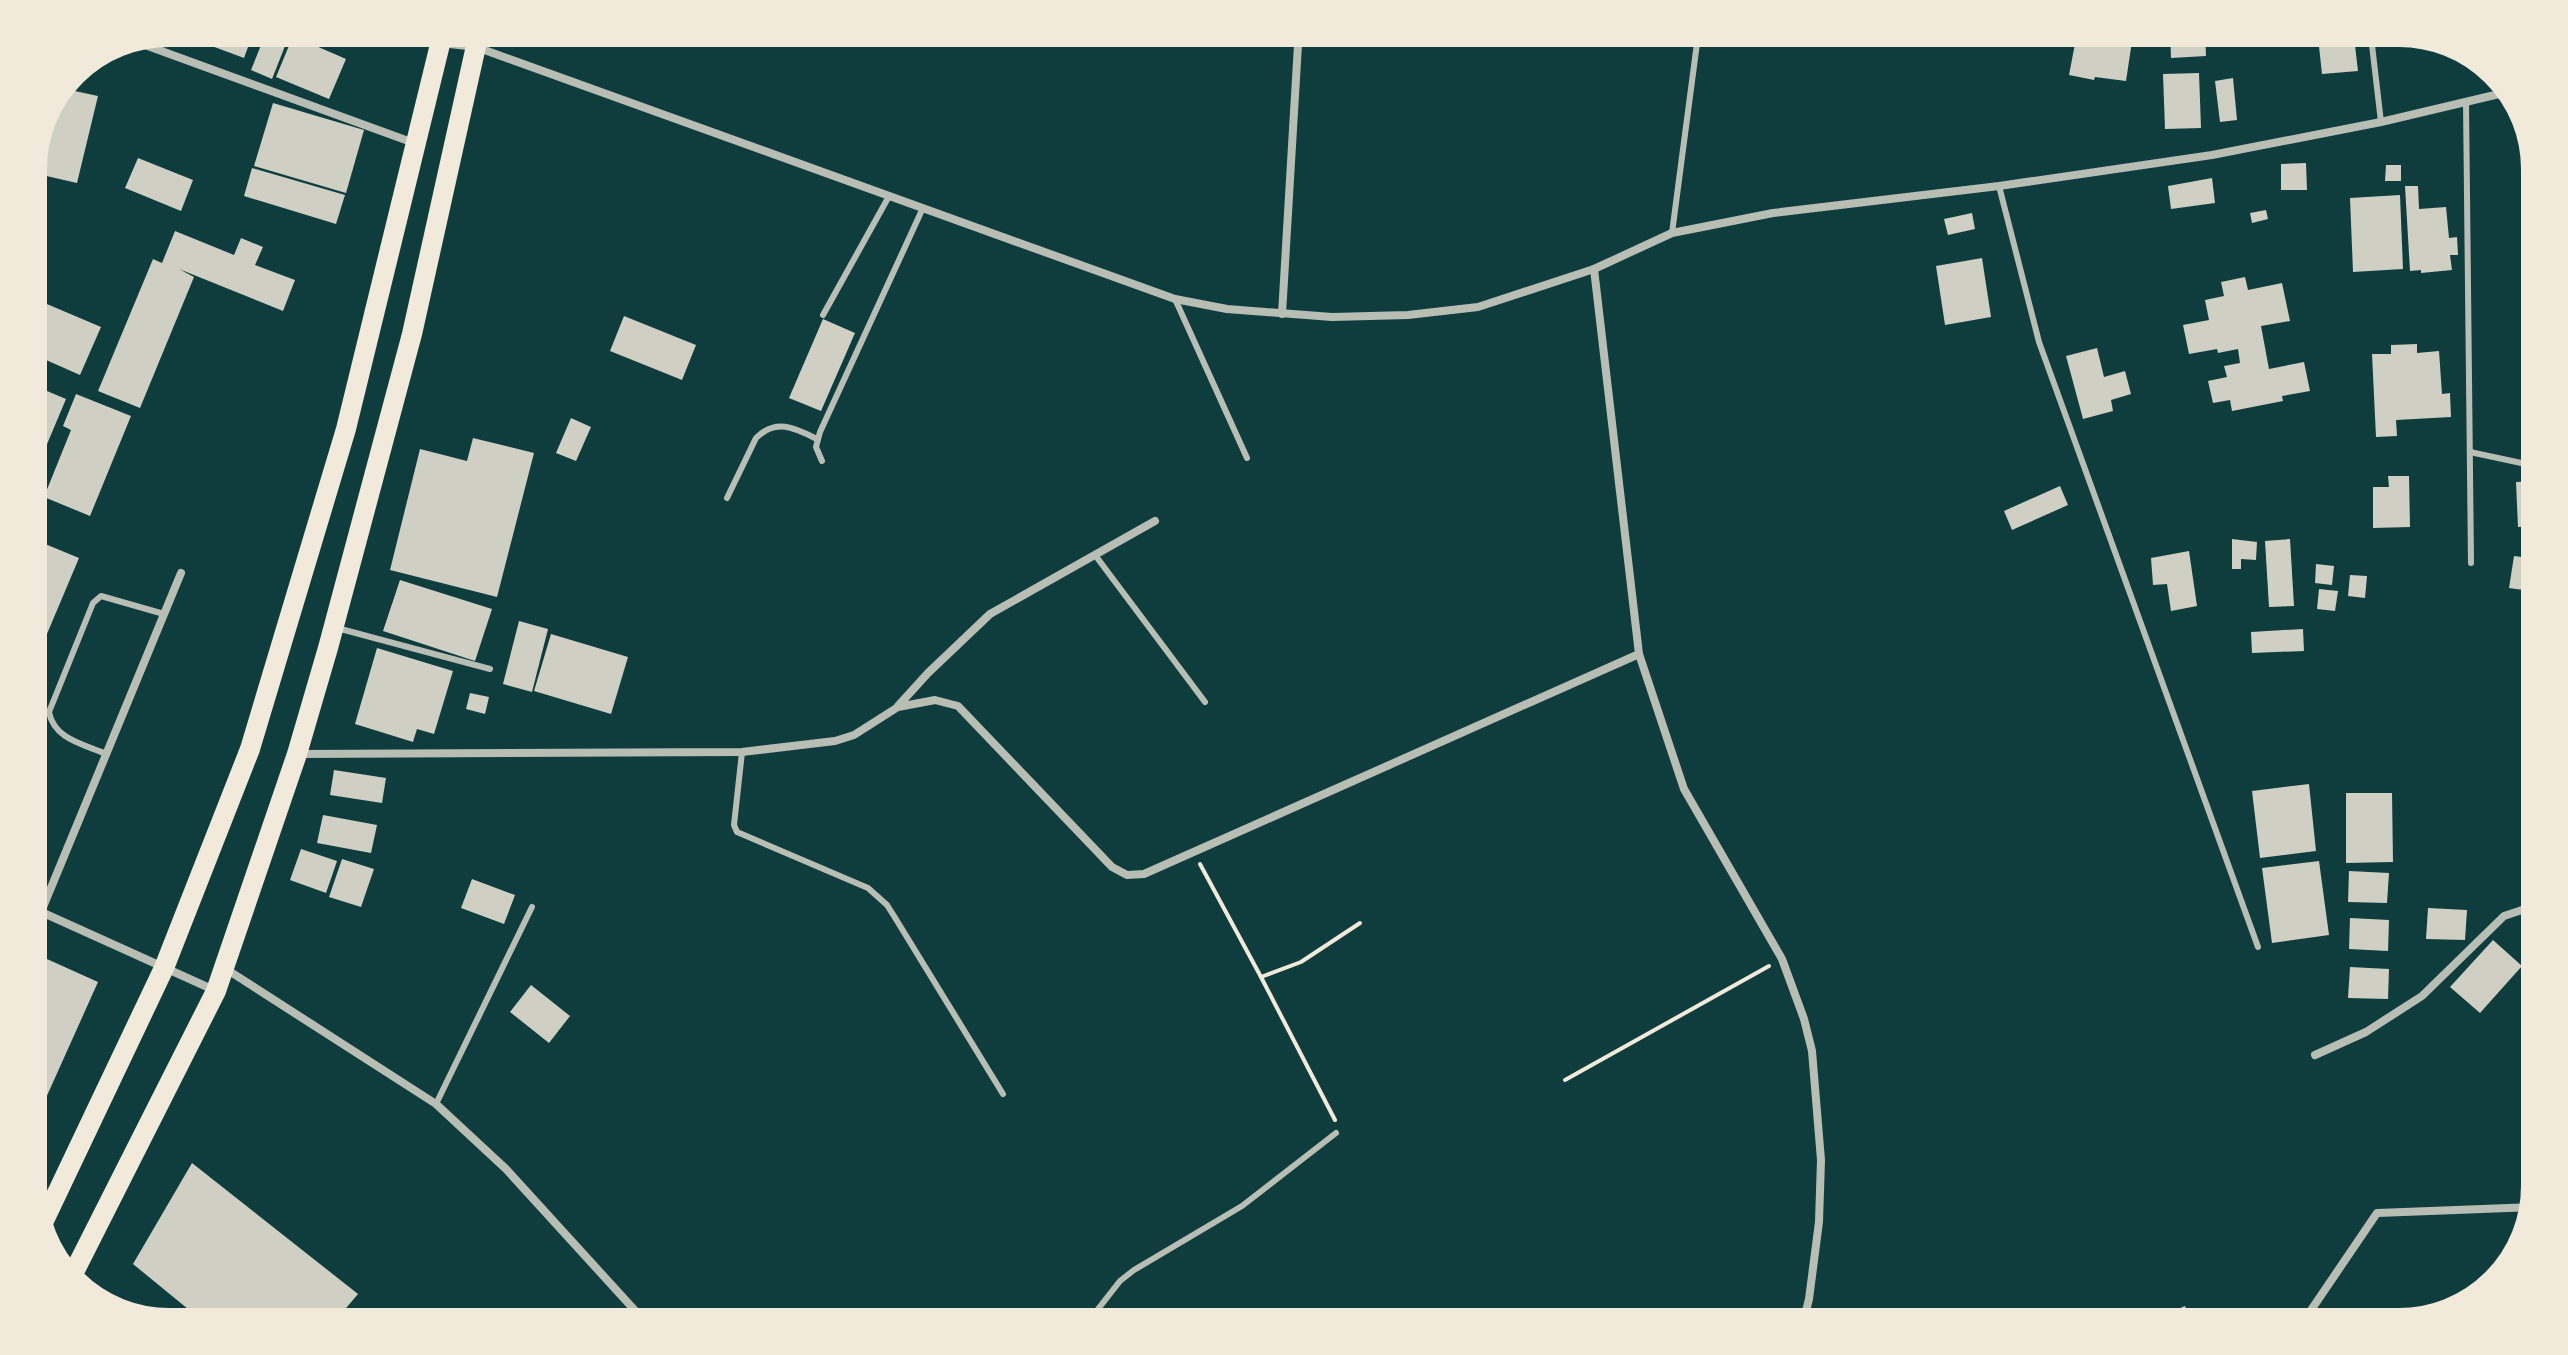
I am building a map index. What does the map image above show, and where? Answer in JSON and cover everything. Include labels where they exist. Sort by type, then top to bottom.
[{"type":"highway","points":[[46,1217],[164,968],[250,749],[346,429],[441,42]]},
{"type":"highway","points":[[75,1271],[216,991],[297,754],[412,334],[477,42]]},
{"type":"street","points":[[491,42],[888,198],[1175,299],[1227,309],[1332,317],[1408,315],[1478,307],[1594,269],[1672,233],[1773,213],[1999,186],[2212,155],[2381,122],[2501,94]]},
{"type":"street","points":[[1282,314],[1298,42]]},
{"type":"street","points":[[143,44],[415,144]]},
{"type":"street","points":[[1594,269],[1639,654],[1684,789],[1782,959],[1812,1051],[1821,1160],[1819,1222],[1806,1313]]},
{"type":"street","points":[[297,754],[742,752],[835,741],[854,735],[898,707],[928,673],[990,614],[1155,521]]},
{"type":"street","points":[[42,910],[181,573]]},
{"type":"street","points":[[898,707],[935,700],[958,706],[1112,867],[1127,875],[1144,874],[1639,654]]},
{"type":"street","points":[[2315,1055],[2366,1032],[2422,996],[2504,916],[2526,909]]},
{"type":"street","points":[[42,912],[216,991]]},
{"type":"street","points":[[224,967],[436,1104],[506,1169],[637,1313]]},
{"type":"street","points":[[2309,1313],[2377,1213],[2524,1207]]},
{"type":"lane","points":[[1672,233],[1697,42]]},
{"type":"lane","points":[[2372,42],[2381,122]]},
{"type":"lane","points":[[2466,102],[2471,563]]},
{"type":"lane","points":[[1999,186],[2039,342],[2258,947]]},
{"type":"lane","points":[[823,315],[888,198]]},
{"type":"lane","points":[[822,461],[816,447],[817,439],[922,210]]},
{"type":"lane","points":[[1175,299],[1247,458]]},
{"type":"lane","points":[[727,498],[756,438],[768,428],[790,426],[817,439]]},
{"type":"lane","points":[[2470,452],[2526,464]]},
{"type":"lane","points":[[1095,555],[1205,702]]},
{"type":"lane","points":[[106,754],[59,734],[50,721],[49,712],[93,603],[101,596],[164,614]]},
{"type":"lane","points":[[334,627],[490,669]]},
{"type":"lane","points":[[742,752],[734,825],[737,832],[868,888],[877,895],[898,921],[1003,1094]]},
{"type":"lane","points":[[436,1104],[532,907]]},
{"type":"lane","points":[[1095,1313],[1120,1281],[1134,1270],[1242,1206],[1336,1133]]},
{"type":"path","points":[[1193,852],[1338,1126],[1336,1133]]},
{"type":"path","points":[[1261,977],[1301,962],[1360,923]]},
{"type":"path","points":[[1565,1080],[1782,959]]},
{"type":"building","points":[[210,42],[250,42],[244,58],[209,45]]},
{"type":"building","points":[[262,42],[287,42],[272,79],[251,70]]},
{"type":"building","points":[[291,42],[307,42],[346,59],[329,99],[276,77]]},
{"type":"building","points":[[2075,42],[2132,42],[2126,81],[2069,75]]},
{"type":"building","points":[[2170,42],[2206,42],[2206,56],[2171,58]]},
{"type":"building","points":[[2319,42],[2355,42],[2358,71],[2322,74]]},
{"type":"building","points":[[2199,73],[2201,128],[2165,129],[2163,74]]},
{"type":"building","points":[[2233,78],[2237,120],[2220,122],[2215,81]]},
{"type":"building","points":[[70,90],[98,96],[77,183],[42,175],[44,144],[52,120]]},
{"type":"building","points":[[273,103],[364,130],[346,193],[254,166]]},
{"type":"building","points":[[138,158],[193,180],[181,211],[125,188]]},
{"type":"building","points":[[2306,163],[2307,190],[2281,190],[2281,164]]},
{"type":"building","points":[[2386,165],[2401,165],[2401,181],[2385,181]]},
{"type":"building","points":[[252,168],[345,195],[336,224],[244,196]]},
{"type":"building","points":[[2212,178],[2215,203],[2171,209],[2168,186]]},
{"type":"building","points":[[2405,186],[2418,186],[2419,209],[2446,207],[2449,238],[2457,237],[2458,255],[2450,255],[2452,270],[2410,271]]},
{"type":"building","points":[[2400,195],[2403,269],[2353,272],[2350,198]]},
{"type":"building","points":[[2266,210],[2268,219],[2252,223],[2250,213]]},
{"type":"building","points":[[1972,213],[1975,229],[1948,235],[1944,219]]},
{"type":"building","points":[[175,231],[234,255],[241,238],[263,247],[255,265],[295,280],[283,311],[179,269],[194,277],[140,408],[98,391],[153,259],[162,263]]},
{"type":"building","points":[[1982,258],[1991,317],[1945,325],[1936,266]]},
{"type":"building","points":[[2245,277],[2248,290],[2282,283],[2290,321],[2261,326],[2269,369],[2304,362],[2310,391],[2282,396],[2283,401],[2232,411],[2230,400],[2213,403],[2208,381],[2227,377],[2224,366],[2240,363],[2238,349],[2189,354],[2183,325],[2209,320],[2205,300],[2224,296],[2221,282]]},
{"type":"building","points":[[42,302],[101,327],[80,375],[42,358]]},
{"type":"building","points":[[624,316],[696,345],[682,380],[610,351]]},
{"type":"building","points":[[823,319],[855,333],[821,411],[789,398]]},
{"type":"building","points":[[2417,344],[2417,353],[2439,351],[2442,394],[2450,393],[2451,417],[2396,420],[2397,436],[2376,437],[2372,354],[2391,354],[2391,345]]},
{"type":"building","points":[[2097,348],[2104,377],[2125,371],[2131,394],[2111,400],[2113,411],[2083,419],[2066,356]]},
{"type":"building","points":[[42,389],[66,399],[45,449],[42,448]]},
{"type":"building","points":[[76,394],[131,416],[90,516],[44,497],[71,430],[63,426]]},
{"type":"building","points":[[571,418],[591,427],[576,461],[556,453]]},
{"type":"building","points":[[473,438],[534,453],[497,597],[390,570],[420,449],[467,461]]},
{"type":"building","points":[[2388,476],[2409,476],[2410,527],[2373,528],[2373,487],[2389,487]]},
{"type":"building","points":[[2516,482],[2526,482],[2526,527],[2518,527]]},
{"type":"building","points":[[2060,486],[2068,505],[2012,530],[2004,511]]},
{"type":"building","points":[[2232,539],[2257,542],[2256,560],[2241,559],[2241,569],[2232,569]]},
{"type":"building","points":[[2290,539],[2294,606],[2269,607],[2265,541]]},
{"type":"building","points":[[42,543],[79,558],[42,646]]},
{"type":"building","points":[[2189,551],[2197,606],[2171,611],[2167,584],[2153,585],[2151,558]]},
{"type":"building","points":[[2514,556],[2526,558],[2526,590],[2509,588]]},
{"type":"building","points":[[2316,564],[2334,566],[2332,585],[2315,583]]},
{"type":"building","points":[[2350,575],[2367,576],[2365,598],[2348,596]]},
{"type":"building","points":[[400,580],[492,609],[475,661],[383,631]]},
{"type":"building","points":[[2319,589],[2338,591],[2335,611],[2317,609]]},
{"type":"building","points":[[519,621],[548,629],[532,692],[503,684]]},
{"type":"building","points":[[2303,629],[2304,651],[2252,653],[2251,632]]},
{"type":"building","points":[[551,634],[628,657],[611,714],[534,691]]},
{"type":"building","points":[[377,648],[453,671],[434,734],[417,729],[413,742],[355,724]]},
{"type":"building","points":[[470,693],[489,697],[485,714],[466,709]]},
{"type":"building","points":[[334,770],[386,778],[382,803],[330,795]]},
{"type":"building","points":[[2309,784],[2316,851],[2260,858],[2252,791]]},
{"type":"building","points":[[2346,793],[2392,793],[2393,862],[2346,863]]},
{"type":"building","points":[[323,815],[377,825],[371,853],[317,843]]},
{"type":"building","points":[[301,849],[337,861],[326,893],[290,880]]},
{"type":"building","points":[[342,859],[374,869],[361,907],[329,897]]},
{"type":"building","points":[[2319,861],[2329,935],[2272,943],[2262,868]]},
{"type":"building","points":[[2349,871],[2389,873],[2387,903],[2348,902]]},
{"type":"building","points":[[472,879],[515,895],[504,924],[461,908]]},
{"type":"building","points":[[2428,908],[2467,910],[2465,940],[2426,939]]},
{"type":"building","points":[[2350,918],[2389,920],[2388,951],[2349,949]]},
{"type":"building","points":[[2493,940],[2522,966],[2480,1013],[2450,987]]},
{"type":"building","points":[[42,957],[98,982],[42,1107]]},
{"type":"building","points":[[2350,967],[2389,969],[2388,999],[2348,998]]},
{"type":"building","points":[[531,985],[570,1016],[549,1043],[510,1012]]},
{"type":"building","points":[[192,1163],[358,1294],[342,1313],[193,1313],[133,1264]]},
{"type":"building","points":[[2185,1306],[2188,1313],[2169,1313]]}]
